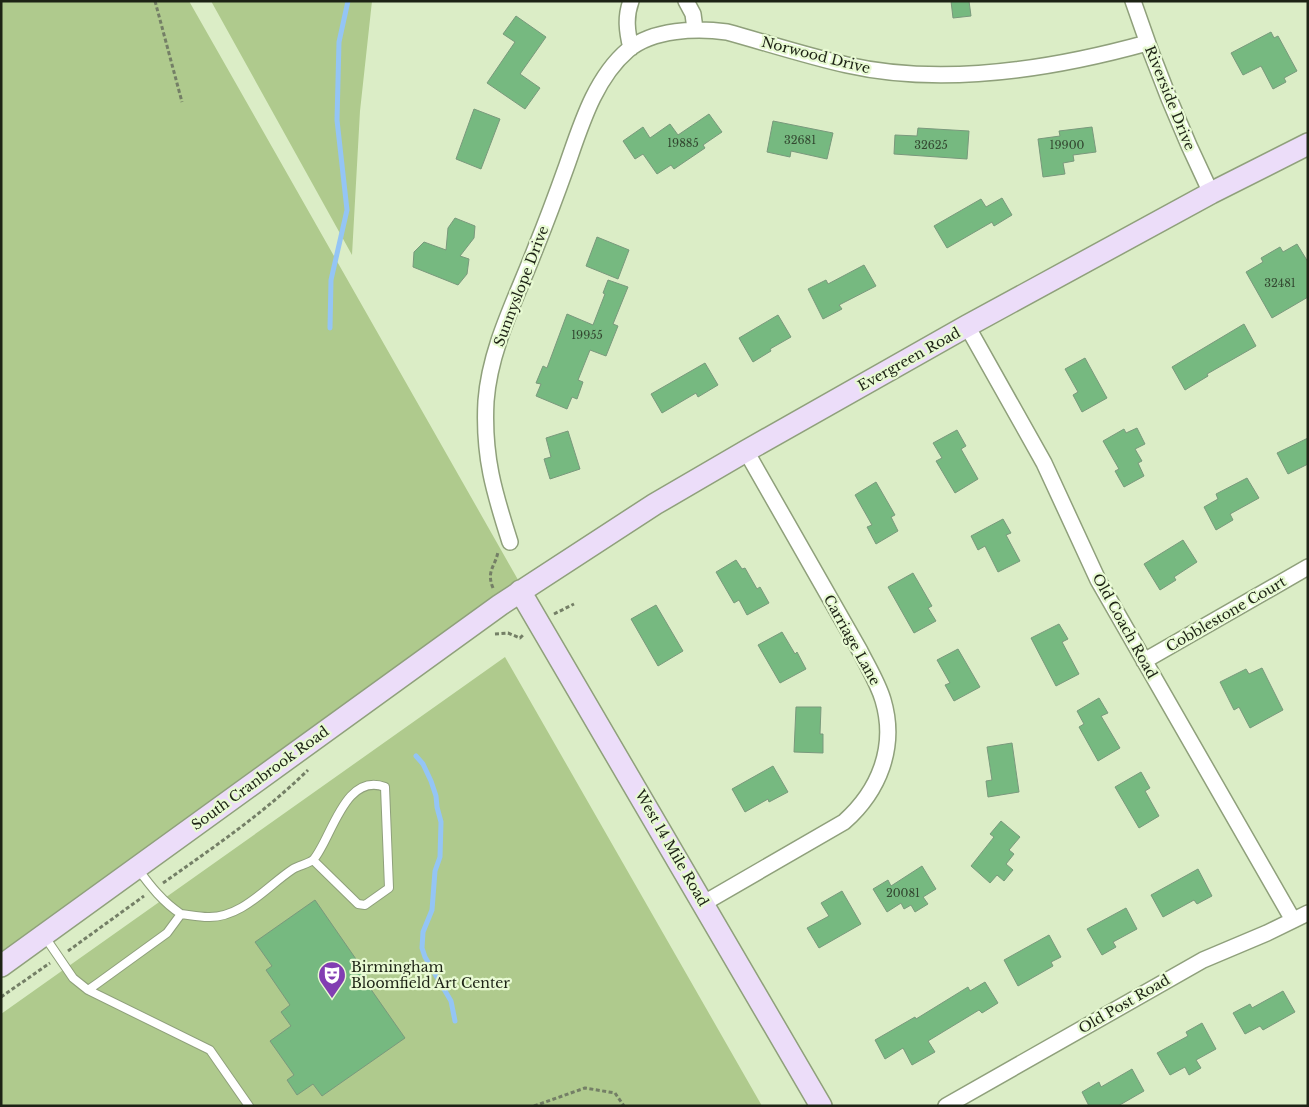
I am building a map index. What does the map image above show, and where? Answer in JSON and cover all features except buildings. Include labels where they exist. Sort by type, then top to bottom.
[{"type":"street","points":[[631,1],[627,16],[627,32],[631,48]]},
{"type":"street","points":[[686,1],[693,14],[696,29]]},
{"type":"street","name":"Riverside Drive","points":[[1133,1],[1171,104],[1211,193]]},
{"type":"street","name":"Norwood Drive","points":[[662,34],[696,29],[727,32],[848,65],[910,74],[973,74],[1056,64],[1097,57],[1147,43]]},
{"type":"street","name":"Sunnyslope Drive","points":[[510,542],[493,487],[486,448],[486,399],[492,368],[511,307],[536,249],[581,127],[610,68],[631,48],[662,34]]},
{"type":"street","name":"Evergreen Road","points":[[520,591],[656,504],[746,451],[967,326],[1211,193],[1308,144]]},
{"type":"street","name":"Old Coach Road","points":[[967,326],[1036,448],[1098,580],[1293,920]]},
{"type":"street","name":"Carriage Lane","points":[[704,902],[844,822],[857,811],[877,783],[887,753],[888,737],[885,708],[874,678],[746,451]]},
{"type":"street","name":"Cobblestone Court","points":[[1144,661],[1308,567]]},
{"type":"street","name":"South Cranbrook Road","points":[[1,966],[520,591]]},
{"type":"street","name":"West 14 Mile Road","points":[[520,591],[704,902],[821,1106]]},
{"type":"street","name":"Old Post Road","points":[[946,1106],[1203,960],[1308,913]]},
{"type":"lane","points":[[136,868],[168,906],[181,914],[208,918],[227,914],[269,888],[294,868],[313,860],[343,806],[360,788],[370,785],[385,787],[389,888],[364,905],[358,904],[313,860]]},
{"type":"lane","points":[[88,990],[167,933],[181,914]]},
{"type":"lane","points":[[44,935],[73,978],[88,990],[210,1050],[249,1106]]},
{"type":"path","points":[[155,1],[182,102]]},
{"type":"path","points":[[500,605],[490,580],[490,574],[491,568],[498,559],[498,549],[510,542]]},
{"type":"path","points":[[560,610],[574,604]]},
{"type":"path","points":[[490,636],[498,633],[508,633],[520,638],[525,633]]},
{"type":"path","points":[[1,996],[59,957],[248,822],[309,769]]},
{"type":"path","points":[[534,1106],[585,1088],[616,1093],[624,1106]]},
{"type":"green space","points":[[1,1],[189,1],[521,585],[1,955]]},
{"type":"green space","points":[[211,1],[372,1],[360,111],[352,255]]},
{"type":"green space","points":[[505,657],[762,1106],[1,1106],[1,1014]]},
{"type":"waterway","points":[[330,328],[331,280],[347,210],[337,120],[339,42],[348,1]]},
{"type":"waterway","points":[[416,756],[423,764],[431,781],[441,822],[440,857],[435,871],[432,910],[423,932],[422,948],[425,957],[451,1001],[455,1021]]},
{"type":"place","name":"Birmingham Bloomfield Art Center","points":[[332,999]]}]
